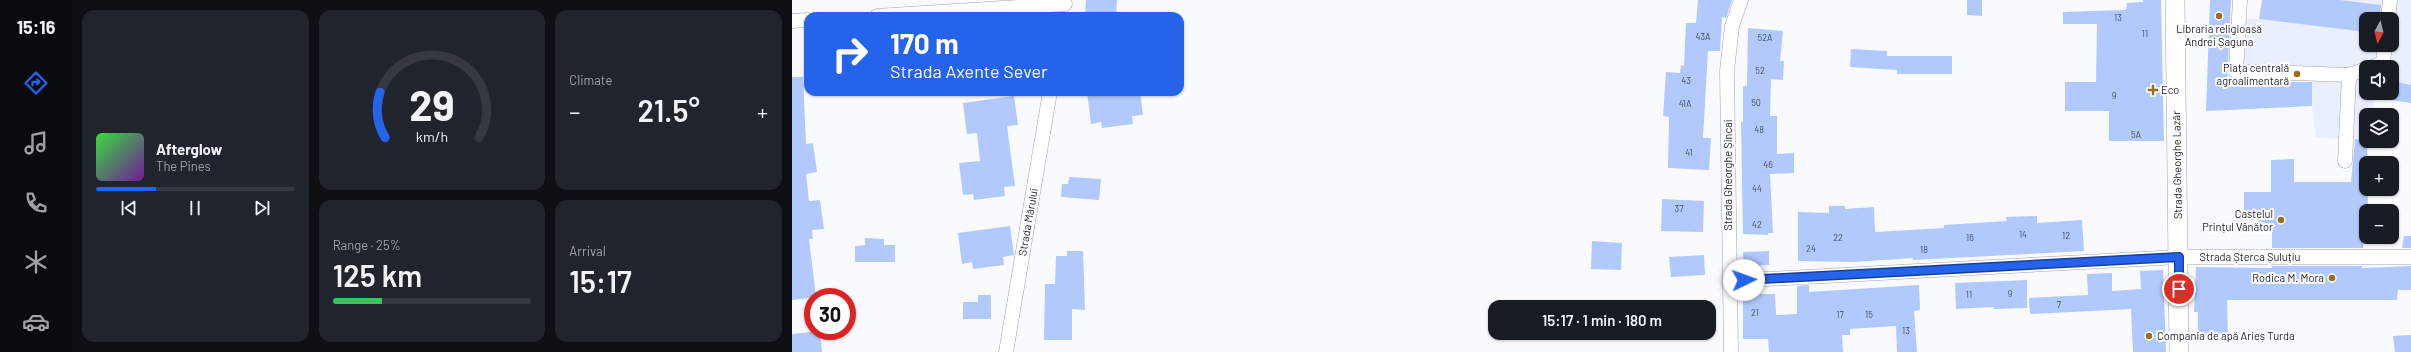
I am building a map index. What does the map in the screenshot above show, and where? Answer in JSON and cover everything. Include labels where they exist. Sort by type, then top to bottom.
[{"type":"main road","name":"Strada Gheorghe Lazăr","points":[[2175,0],[2179,352]]},
{"type":"street","name":"Strada Gheorghe Șincai","points":[[1731,352],[1727,71],[1732,26],[1741,0]]},
{"type":"street","points":[[2240,0],[2236,71],[2349,75],[2359,71]]},
{"type":"street","points":[[2389,12],[2390,0]]},
{"type":"street","points":[[961,12],[1065,7]]},
{"type":"street","points":[[792,21],[804,20]]},
{"type":"street","points":[[2345,161],[2349,75]]},
{"type":"street","name":"Strada Mărului","points":[[1006,352],[1049,96]]},
{"type":"street","name":"Strada Șterca Șuluțiu","points":[[1729,281],[2179,257],[2411,257]]},
{"type":"shaded area","name":"Piața centrală agroalimentară","points":[[2341,0],[2411,0],[2411,85],[2399,82],[2399,60],[2359,60],[2359,100],[2375,100],[2373,108],[2359,108],[2359,139],[2316,138],[2312,106],[2312,80],[2227,83],[2230,18],[2259,19],[2359,31],[2359,52],[2399,52],[2399,12],[2381,12],[2382,5]]},
{"type":"building","points":[[1086,0],[1117,0],[1116,12],[1085,12]]},
{"type":"building","points":[[1698,0],[1732,0],[1726,18],[1722,17],[1720,51],[1708,51],[1703,138],[1711,138],[1709,170],[1668,168],[1669,117],[1663,116],[1666,72],[1680,73],[1681,65],[1684,66],[1686,23],[1696,23]]},
{"type":"building","points":[[1967,0],[1982,0],[1982,16],[1967,15]]},
{"type":"building","points":[[2143,0],[2161,0],[2164,141],[2109,141],[2109,111],[2065,111],[2065,82],[2096,82],[2097,24],[2063,24],[2063,12],[2126,10],[2127,3],[2143,2]]},
{"type":"building","points":[[2210,0],[2231,0],[2227,83],[2312,82],[2312,106],[2206,111]]},
{"type":"building","points":[[2262,0],[2340,0],[2381,5],[2380,12],[2359,12],[2359,31],[2259,19]]},
{"type":"building","points":[[1748,28],[1783,31],[1780,61],[1784,61],[1783,80],[1771,79],[1770,116],[1777,116],[1777,154],[1794,153],[1794,173],[1770,174],[1773,233],[1768,233],[1768,235],[1743,234],[1741,122],[1743,122],[1743,86],[1747,86]]},
{"type":"building","points":[[1851,49],[1887,51],[1887,56],[1952,56],[1952,74],[1897,74],[1897,70],[1850,67]]},
{"type":"building","points":[[792,77],[803,77],[806,144],[813,143],[817,172],[806,174],[809,201],[820,200],[824,229],[812,230],[813,239],[809,239],[815,288],[804,288],[804,298],[792,300]]},
{"type":"building","points":[[2399,82],[2411,85],[2411,103],[2392,100],[2399,100]]},
{"type":"building","points":[[1014,96],[1018,125],[1007,126],[1015,186],[1004,187],[1005,196],[974,200],[973,194],[963,195],[959,163],[980,161],[977,133],[967,134],[963,103]]},
{"type":"building","points":[[1088,96],[1141,96],[1143,115],[1132,116],[1133,124],[1102,128],[1101,122],[1091,124]]},
{"type":"building","points":[[2355,139],[2359,140],[2359,148],[2367,148],[2367,156],[2359,156],[2359,196],[2368,196],[2368,204],[2359,204],[2359,244],[2363,244],[2363,248],[2272,248],[2272,228],[2259,228],[2259,220],[2244,220],[2244,192],[2271,192],[2271,160],[2294,159],[2294,182],[2351,182]]},
{"type":"building","points":[[1069,177],[1101,179],[1099,200],[1061,197],[1062,184],[1068,184]]},
{"type":"building","points":[[1662,199],[1704,201],[1703,232],[1661,231]]},
{"type":"building","points":[[1829,206],[1845,206],[1845,209],[1874,207],[1875,232],[1944,228],[1944,225],[2007,221],[2006,217],[2037,216],[2037,223],[2082,220],[2084,251],[1913,260],[1913,258],[1854,262],[1798,261],[1798,212],[1829,213]]},
{"type":"building","points":[[1010,226],[1014,255],[1003,257],[1004,265],[973,269],[972,262],[962,264],[958,233]]},
{"type":"building","points":[[2404,236],[2411,236],[2411,248],[2402,248]]},
{"type":"building","points":[[865,238],[884,239],[884,245],[895,245],[895,262],[855,262],[855,246],[865,245]]},
{"type":"building","points":[[1592,241],[1622,243],[1621,270],[1591,269]]},
{"type":"building","points":[[1067,251],[1083,251],[1085,310],[1072,309],[1072,340],[1044,340],[1045,284],[1055,284],[1056,256],[1067,256]]},
{"type":"building","points":[[1769,251],[1769,265],[1744,266],[1743,252]]},
{"type":"building","points":[[1704,255],[1705,275],[1671,277],[1669,257]]},
{"type":"building","points":[[2272,266],[2362,266],[2362,268],[2411,266],[2411,290],[2398,290],[2397,300],[2227,300],[2228,336],[2198,337],[2198,312],[2194,312],[2196,267],[2272,268]]},
{"type":"building","points":[[2163,270],[2166,352],[2133,352],[2131,309],[2030,314],[2029,298],[2088,295],[2087,274],[2112,273],[2112,291],[2141,289],[2140,271]]},
{"type":"building","points":[[2027,280],[2027,308],[1994,309],[1994,307],[1956,309],[1955,283]]},
{"type":"building","points":[[1809,285],[1809,292],[1919,285],[1920,310],[1914,311],[1917,352],[1897,352],[1896,326],[1850,329],[1850,335],[1842,335],[1843,352],[1769,352],[1768,339],[1743,339],[1743,294],[1775,294],[1776,315],[1797,314],[1797,286]]},
{"type":"building","points":[[978,295],[991,295],[991,319],[963,319],[963,302],[978,302]]},
{"type":"building","points":[[804,333],[804,340],[821,340],[822,352],[792,352],[792,334]]},
{"type":"building","points":[[2411,335],[2411,352],[2395,352],[2393,336]]},
{"type":"place","name":"Libraria religioasă Andrei Șaguna","points":[[2219,16]]},
{"type":"place","name":"Piața centrală agroalimentară","points":[[2297,74]]},
{"type":"place","name":"Eco","points":[[2153,90]]},
{"type":"place","name":"Castelul Prințul Vânător","points":[[2281,220]]},
{"type":"place","name":"Rodica M. Mora","points":[[2332,278]]},
{"type":"place","name":"Compania de apă Arieș Turda","points":[[2149,336]]},
{"type":"route","points":[[1744,280],[2179,257],[2179,289]]}]
